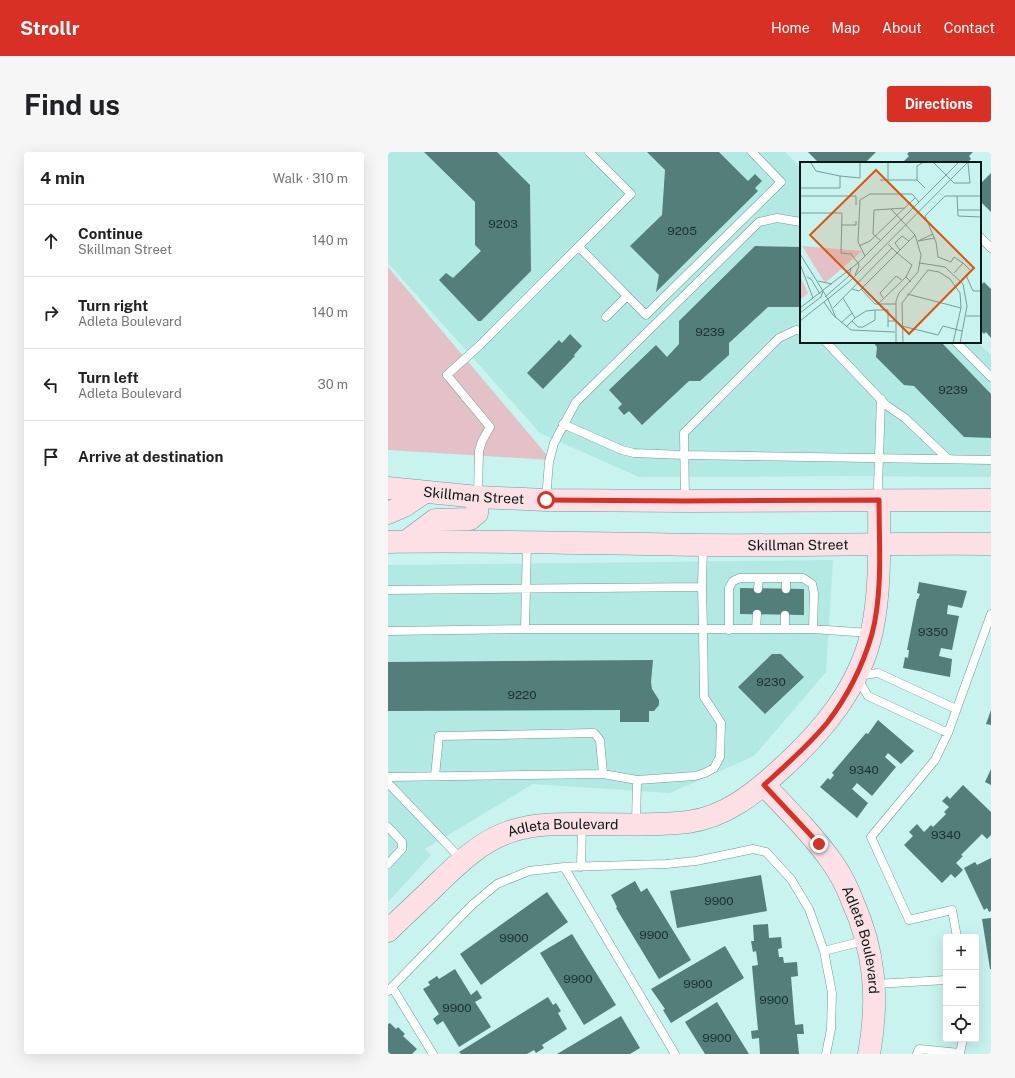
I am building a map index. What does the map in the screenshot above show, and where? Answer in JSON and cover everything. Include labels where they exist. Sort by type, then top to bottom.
[{"type":"main road","name":"Skillman Street","points":[[388,488],[478,497],[546,500],[991,500]]},
{"type":"main road","points":[[388,513],[404,506],[425,492]]},
{"type":"main road","points":[[397,542],[435,520],[470,519],[477,514],[478,497]]},
{"type":"main road","name":"Adleta Boulevard","points":[[388,931],[462,860],[480,846],[508,832],[533,825],[667,824],[690,821],[718,814],[737,804],[764,785],[805,747],[827,723],[856,676],[865,655],[872,633],[878,592],[879,500]]},
{"type":"main road","name":"Skillman Street","points":[[397,542],[528,542],[703,545],[991,544]]},
{"type":"main road","name":"Adleta Boulevard","points":[[764,785],[804,827],[834,864],[858,913],[867,940],[874,984],[872,1035],[869,1054]]},
{"type":"lane","points":[[478,497],[479,451],[482,441],[490,427],[447,375],[480,345],[631,194],[589,152]]},
{"type":"lane","points":[[579,247],[646,315],[781,182],[752,152]]},
{"type":"lane","points":[[546,500],[548,462],[554,443],[576,402],[759,222],[777,218],[800,222]]},
{"type":"lane","points":[[981,238],[991,248]]},
{"type":"lane","points":[[606,317],[627,296]]},
{"type":"lane","points":[[685,501],[684,433],[778,338],[796,330],[800,331]]},
{"type":"lane","points":[[827,343],[886,405],[904,418],[948,459]]},
{"type":"lane","points":[[957,343],[991,377]]},
{"type":"lane","points":[[879,500],[881,399]]},
{"type":"lane","points":[[563,424],[622,450],[634,453],[684,456],[991,460]]},
{"type":"lane","points":[[526,629],[528,542]]},
{"type":"lane","points":[[388,777],[603,774],[637,780],[695,776],[714,768],[720,757],[721,723],[704,697],[702,587],[703,545]]},
{"type":"lane","points":[[730,630],[729,588],[733,581],[740,578],[804,578],[812,584],[814,592],[813,629]]},
{"type":"lane","points":[[758,578],[758,588]]},
{"type":"lane","points":[[786,578],[786,589]]},
{"type":"lane","points":[[388,590],[702,587]]},
{"type":"lane","points":[[756,629],[757,614]]},
{"type":"lane","points":[[785,614],[785,629]]},
{"type":"lane","points":[[956,934],[952,910],[909,920],[871,838],[935,760],[948,733],[991,614]]},
{"type":"lane","points":[[388,631],[526,629],[813,629],[872,633]]},
{"type":"lane","points":[[948,733],[868,696],[856,676],[878,673],[956,709]]},
{"type":"lane","points":[[435,776],[439,736],[594,733],[600,740],[603,774]]},
{"type":"lane","points":[[636,824],[637,780]]},
{"type":"lane","points":[[388,783],[462,860]]},
{"type":"lane","points":[[581,867],[582,824]]},
{"type":"lane","points":[[388,827],[402,842],[402,849],[388,864]]},
{"type":"lane","points":[[432,1054],[390,989],[472,905],[497,884],[529,870],[564,867],[666,864],[696,861],[753,850],[766,852],[791,879],[809,909],[824,951],[832,993],[831,1029],[826,1054]]},
{"type":"lane","points":[[564,867],[675,1054]]},
{"type":"lane","points":[[824,951],[867,940]]},
{"type":"lane","points":[[874,984],[943,980]]},
{"type":"lane","points":[[917,1054],[919,1049],[960,1052],[962,1042]]},
{"type":"shaded area","points":[[388,152],[785,152],[800,167],[800,343],[978,343],[991,355],[991,477],[639,477],[540,433],[388,263]]},
{"type":"shaded area","points":[[388,267],[551,460],[388,450]]},
{"type":"shaded area","points":[[833,560],[826,672],[754,756],[670,793],[533,784],[425,849],[431,855],[388,902],[388,565]]},
{"type":"building","points":[[424,152],[497,152],[530,185],[531,271],[481,321],[478,321],[439,280],[446,273],[453,278],[481,251],[475,245],[475,202]]},
{"type":"building","points":[[647,152],[719,152],[748,181],[755,174],[762,181],[755,188],[758,191],[656,292],[659,275],[630,246],[662,215],[665,170]]},
{"type":"building","points":[[808,152],[876,152],[866,162],[818,162]]},
{"type":"building","points":[[909,152],[973,152],[969,156],[971,159],[968,162],[903,162],[909,156],[907,154]]},
{"type":"building","points":[[991,173],[991,212],[981,202],[981,183]]},
{"type":"building","points":[[755,246],[800,247],[800,307],[768,307],[729,343],[729,355],[700,381],[689,381],[642,425],[629,411],[624,415],[618,408],[622,404],[609,390],[656,345],[667,357],[679,344],[679,321]]},
{"type":"building","points":[[984,282],[991,289],[991,338],[986,332],[984,334],[981,331],[981,283],[982,284]]},
{"type":"building","points":[[570,334],[582,346],[574,355],[575,356],[543,389],[527,373],[559,340],[562,343]]},
{"type":"building","points":[[874,343],[942,343],[991,394],[991,438],[964,437],[914,386],[904,385],[876,357],[877,347]]},
{"type":"building","points":[[919,582],[967,591],[962,608],[948,605],[947,614],[959,616],[952,650],[941,648],[939,656],[952,659],[950,677],[903,668],[905,657],[908,658],[909,650],[907,650],[917,599],[920,594],[917,593]]},
{"type":"building","points":[[740,588],[804,589],[804,615],[740,614]]},
{"type":"building","points":[[772,654],[781,654],[804,677],[765,714],[738,687]]},
{"type":"building","points":[[653,660],[651,682],[652,689],[659,700],[659,705],[654,711],[649,711],[649,722],[620,722],[620,710],[388,711],[388,662]]},
{"type":"building","points":[[991,710],[991,725],[986,724]]},
{"type":"building","points":[[878,720],[914,751],[901,764],[888,753],[885,757],[896,767],[872,796],[857,783],[852,789],[868,803],[857,818],[820,787],[828,778],[830,780],[834,775],[832,773],[866,733],[868,734]]},
{"type":"building","points":[[991,769],[991,785],[985,782]]},
{"type":"building","points":[[963,785],[991,812],[991,835],[987,839],[982,834],[961,855],[963,856],[956,863],[963,870],[955,878],[951,874],[942,883],[904,845],[913,836],[909,832],[917,824],[924,832],[931,825],[933,827],[946,814],[944,812],[949,807],[942,801],[947,796],[950,799]]},
{"type":"building","points":[[991,858],[991,911],[989,912],[987,908],[984,910],[964,868],[975,862],[977,865]]},
{"type":"building","points":[[761,875],[767,911],[677,928],[670,891]]},
{"type":"building","points":[[635,881],[641,892],[647,888],[691,960],[659,979],[616,908],[617,907],[611,895]]},
{"type":"building","points":[[547,892],[568,922],[481,985],[460,954]]},
{"type":"building","points":[[991,918],[991,969],[990,969],[982,919]]},
{"type":"building","points":[[768,924],[769,938],[781,937],[782,948],[778,949],[779,957],[783,957],[784,963],[797,962],[798,976],[791,977],[795,1025],[803,1024],[804,1034],[797,1034],[799,1054],[760,1054],[759,1038],[752,1039],[751,1031],[758,1030],[752,966],[758,965],[756,951],[753,952],[751,941],[754,941],[753,925]]},
{"type":"building","points":[[572,934],[616,1005],[584,1025],[540,953]]},
{"type":"building","points":[[725,946],[744,978],[671,1023],[663,1010],[665,1009],[651,989]]},
{"type":"building","points":[[455,969],[471,995],[477,990],[482,998],[475,1002],[491,1027],[459,1047],[443,1021],[437,1025],[433,1019],[439,1014],[423,989],[430,985],[428,982],[437,976],[439,979]]},
{"type":"building","points":[[548,997],[553,1005],[556,1003],[561,1011],[558,1013],[567,1029],[542,1045],[544,1048],[536,1053],[534,1050],[527,1054],[461,1054],[459,1052]]},
{"type":"building","points":[[717,1002],[749,1054],[705,1054],[685,1022]]},
{"type":"building","points":[[621,1016],[640,1048],[630,1054],[557,1054]]},
{"type":"building","points":[[390,1023],[396,1029],[398,1027],[405,1034],[403,1036],[417,1049],[412,1054],[388,1054],[388,1024]]},
{"type":"route","points":[[546,500],[879,500],[878,592],[872,633],[865,655],[856,676],[827,723],[805,747],[764,785],[819,844]]}]
